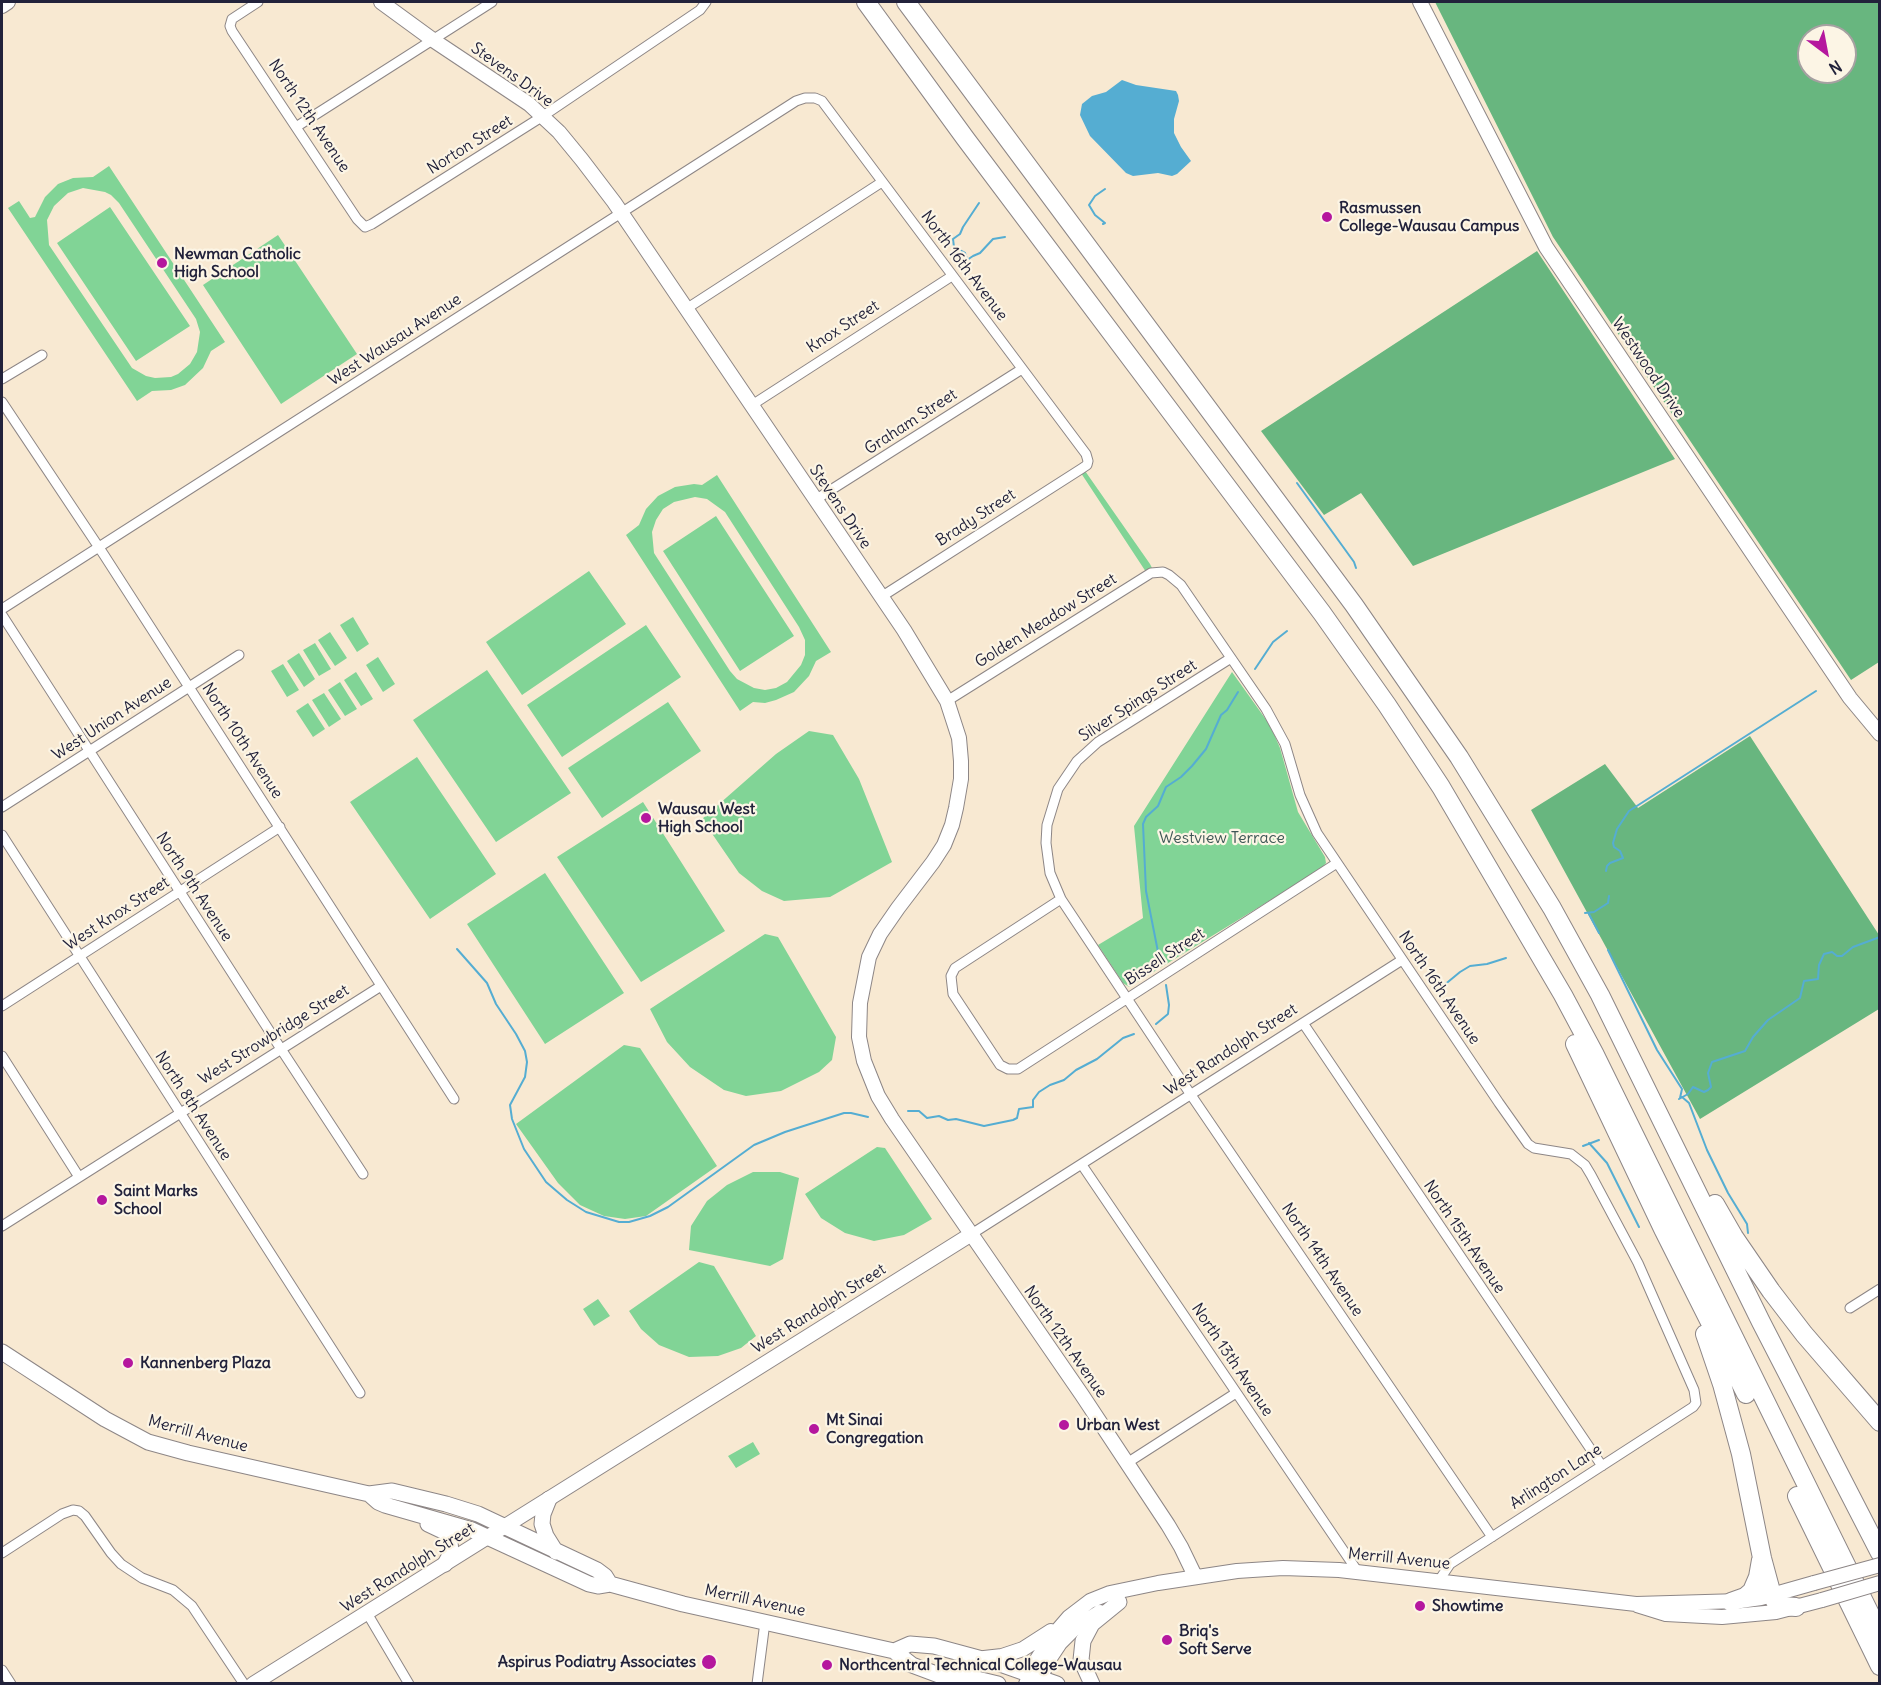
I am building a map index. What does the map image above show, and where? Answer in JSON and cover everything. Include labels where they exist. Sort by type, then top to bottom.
[{"type":"highway","points":[[857,2],[906,58]]},
{"type":"highway","points":[[866,2],[1345,645],[1419,752],[1508,901],[1594,1053],[1880,1634]]},
{"type":"highway","points":[[906,2],[1391,656],[1454,748],[1513,843],[1745,1254],[1804,1334],[1880,1422]]},
{"type":"highway","points":[[917,2],[939,44]]},
{"type":"highway","points":[[1508,901],[1663,1229],[1880,1666]]},
{"type":"highway","points":[[1600,995],[1756,1313],[1880,1553]]},
{"type":"highway","points":[[1663,1229],[1722,1384],[1741,1454],[1762,1558],[1772,1595],[1781,1606],[1796,1607]]},
{"type":"highway","points":[[1731,1602],[1745,1597],[1752,1591],[1762,1558]]},
{"type":"main road","name":"Merrill Avenue","points":[[2,1352],[105,1419],[148,1442],[194,1455],[369,1494],[389,1490],[478,1514],[599,1571],[610,1584]]},
{"type":"main road","name":"Merrill Avenue","points":[[369,1494],[380,1503],[463,1527],[595,1586],[610,1584],[656,1597],[894,1651],[914,1666],[963,1683]]},
{"type":"main road","points":[[549,1499],[542,1524],[556,1552]]},
{"type":"main road","points":[[405,1511],[422,1522],[445,1532],[450,1541],[451,1553],[445,1564]]},
{"type":"main road","points":[[1092,1683],[1081,1660],[1083,1641],[1092,1624],[1119,1602]]},
{"type":"main road","name":"Merrill Avenue","points":[[894,1651],[907,1645],[921,1644],[983,1659],[1032,1681]]},
{"type":"main road","points":[[914,1666],[998,1683]]},
{"type":"main road","points":[[1032,1681],[1057,1683]]},
{"type":"street","points":[[2,6],[8,2]]},
{"type":"street","name":"North 12th Avenue","points":[[258,2],[231,21],[232,31],[357,219],[365,226]]},
{"type":"street","name":"Stevens Drive","points":[[381,2],[543,116],[582,160],[621,213],[752,405],[881,597],[947,701],[959,738],[961,761],[959,794],[952,825],[933,862],[880,934],[869,957],[861,991],[859,1037],[864,1061],[878,1096],[900,1132]]},
{"type":"street","points":[[296,127],[492,2]]},
{"type":"street","name":"Norton Street","points":[[365,226],[372,224],[543,116],[700,10],[706,2]]},
{"type":"street","name":"Westwood Drive","points":[[1420,2],[1546,247],[1843,688],[1880,734]]},
{"type":"street","name":"North 16th Avenue","points":[[805,98],[822,101],[1086,454],[1087,465]]},
{"type":"street","name":"West Wausau Avenue","points":[[2,609],[805,98]]},
{"type":"street","points":[[686,309],[882,182]]},
{"type":"street","name":"Knox Street","points":[[752,405],[952,276]]},
{"type":"street","points":[[2,380],[42,355]]},
{"type":"street","name":"Graham Street","points":[[815,500],[1022,369]]},
{"type":"street","name":"North 10th Avenue","points":[[2,402],[99,547],[454,1099]]},
{"type":"street","name":"Brady Street","points":[[881,597],[1087,465]]},
{"type":"street","name":"North 16th Avenue","points":[[1163,572],[1180,585],[1276,725],[1285,744],[1305,808],[1317,832],[1528,1144],[1534,1148],[1571,1154],[1585,1165],[1638,1263],[1694,1390],[1696,1403]]},
{"type":"street","name":"Golden Meadow Street","points":[[947,701],[1151,573],[1163,572]]},
{"type":"street","name":"North 9th Avenue","points":[[2,615],[363,1173]]},
{"type":"street","name":"West Union Avenue","points":[[2,807],[239,655]]},
{"type":"street","name":"Silver Spings Street","points":[[1128,999],[1061,899],[1050,873],[1046,833],[1053,801],[1068,772],[1098,742],[1231,658]]},
{"type":"street","name":"West Knox Street","points":[[2,1006],[280,827]]},
{"type":"street","name":"North 8th Avenue","points":[[2,835],[360,1393]]},
{"type":"street","name":"Bissell Street","points":[[1061,899],[960,964],[951,976],[953,994],[1000,1065],[1008,1069],[1018,1068],[1337,863]]},
{"type":"street","name":"West Randolph Street","points":[[253,1683],[489,1538],[1082,1165],[1402,960]]},
{"type":"street","name":"West Strowbridge Street","points":[[2,1227],[381,986]]},
{"type":"street","name":"North 14th Avenue","points":[[1128,999],[1492,1537]]},
{"type":"street","name":"North 15th Avenue","points":[[1303,1023],[1602,1466]]},
{"type":"street","points":[[2,1056],[79,1177]]},
{"type":"street","name":"North 12th Avenue","points":[[900,1132],[1082,1395],[1176,1539],[1195,1576]]},
{"type":"street","name":"North 13th Avenue","points":[[1082,1165],[1358,1572]]},
{"type":"street","points":[[1850,1308],[1880,1289]]},
{"type":"street","points":[[1126,1463],[1236,1393]]},
{"type":"street","name":"Arlington Lane","points":[[1438,1582],[1450,1564],[1696,1403]]},
{"type":"street","points":[[2,1553],[62,1514],[73,1510],[79,1511],[121,1564],[142,1578],[173,1590],[192,1606],[244,1683]]},
{"type":"street","name":"Merrill Avenue","points":[[1032,1681],[1050,1639],[1069,1617],[1086,1603],[1102,1596],[1195,1576],[1274,1569],[1358,1572],[1635,1604],[1731,1602],[1772,1595],[1880,1565]]},
{"type":"street","name":"Merrill Avenue","points":[[1032,1681],[1054,1651],[1084,1621],[1158,1583]]},
{"type":"street","name":"Merrill Avenue","points":[[1635,1604],[1666,1614],[1712,1617],[1756,1615],[1796,1607],[1880,1583]]},
{"type":"street","points":[[367,1613],[409,1683]]},
{"type":"street","points":[[983,1659],[1007,1655],[1027,1647],[1069,1617]]},
{"type":"street","points":[[757,1683],[765,1622]]},
{"type":"street","points":[[2,1670],[11,1683]]},
{"type":"green space","points":[[1435,2],[1879,2],[1879,662],[1851,680],[1553,237]]},
{"type":"green space","points":[[109,166],[225,342],[211,351],[203,368],[185,385],[171,390],[152,391],[137,401],[8,208],[19,201],[30,218],[35,217],[45,197],[58,184],[73,178],[93,177]],"holes":[[[83,188],[105,192],[119,203],[196,319],[200,332],[197,352],[190,364],[171,377],[146,376],[132,368],[49,245],[47,220],[54,206],[68,193]]]},
{"type":"green space","points":[[110,207],[190,326],[136,361],[57,243]]},
{"type":"green space","points":[[278,235],[357,354],[281,404],[203,285]]},
{"type":"green space","points":[[1537,251],[1675,459],[1413,566],[1361,493],[1324,515],[1261,431]]},
{"type":"green space","points":[[1083,468],[1154,572],[1148,575],[1079,470]]},
{"type":"green space","points":[[717,475],[831,652],[816,661],[809,676],[794,692],[765,703],[753,702],[740,711],[626,535],[639,525],[646,509],[658,496],[675,487],[702,485]],"holes":[[[695,497],[707,499],[725,512],[799,627],[805,640],[805,655],[801,665],[787,682],[776,688],[765,690],[754,688],[737,679],[654,553],[652,532],[663,509],[674,502]]]},
{"type":"green space","points":[[716,516],[794,636],[740,671],[663,551]]},
{"type":"green space","points":[[589,571],[626,624],[522,695],[486,642]]},
{"type":"green space","points":[[353,617],[369,644],[357,652],[340,625]]},
{"type":"green space","points":[[646,625],[681,677],[562,757],[527,705]]},
{"type":"green space","points":[[330,632],[347,658],[335,666],[318,640]]},
{"type":"green space","points":[[315,643],[331,669],[319,676],[303,650]]},
{"type":"green space","points":[[299,653],[315,679],[304,687],[287,661]]},
{"type":"green space","points":[[378,657],[395,684],[383,692],[366,665]]},
{"type":"green space","points":[[283,664],[299,690],[287,697],[271,671]]},
{"type":"green space","points":[[487,670],[571,793],[496,842],[413,720]]},
{"type":"green space","points":[[356,672],[373,699],[361,706],[344,680]]},
{"type":"green space","name":"Westview Terrace","points":[[1232,672],[1274,734],[1298,812],[1325,857],[1326,863],[1321,869],[1129,987],[1123,983],[1098,945],[1143,918],[1134,826]]},
{"type":"green space","points":[[340,682],[357,709],[345,716],[328,690]]},
{"type":"green space","points":[[324,693],[341,719],[329,727],[312,700]]},
{"type":"green space","points":[[668,702],[701,751],[602,818],[568,768]]},
{"type":"green space","points":[[308,703],[325,729],[313,737],[296,711]]},
{"type":"green space","points":[[809,731],[833,735],[859,779],[892,862],[830,897],[784,901],[762,891],[739,873],[702,819],[776,754]]},
{"type":"green space","points":[[1750,736],[1879,935],[1879,1009],[1700,1119],[1531,810],[1605,764],[1638,808]]},
{"type":"green space","points":[[417,757],[496,874],[430,919],[350,802]]},
{"type":"green space","points":[[643,802],[725,931],[641,982],[557,857]]},
{"type":"green space","points":[[545,873],[624,993],[545,1044],[467,924]]},
{"type":"green space","points":[[765,934],[778,937],[836,1037],[832,1060],[819,1072],[781,1091],[746,1096],[724,1090],[690,1067],[667,1042],[650,1009]]},
{"type":"green space","points":[[624,1045],[640,1048],[717,1166],[646,1216],[625,1219],[604,1216],[580,1205],[558,1183],[516,1124]]},
{"type":"green space","points":[[877,1147],[885,1148],[932,1219],[904,1235],[874,1241],[845,1233],[821,1218],[805,1194]]},
{"type":"green space","points":[[753,1172],[780,1172],[799,1178],[783,1259],[770,1266],[689,1250],[691,1226],[707,1201],[727,1185]]},
{"type":"green space","points":[[699,1262],[714,1266],[756,1336],[741,1348],[718,1356],[689,1357],[659,1345],[641,1329],[629,1311]]},
{"type":"green space","points":[[598,1299],[610,1316],[594,1326],[583,1309]]},
{"type":"green space","points":[[753,1442],[760,1454],[736,1468],[728,1456]]},
{"type":"water","points":[[1122,80],[1136,85],[1176,91],[1179,101],[1174,119],[1174,133],[1191,161],[1177,174],[1172,176],[1158,173],[1133,176],[1126,173],[1090,136],[1080,115],[1082,104],[1092,96],[1106,92]]},
{"type":"waterway","points":[[1103,224],[1105,223],[1095,215],[1089,205],[1095,196],[1105,189]]},
{"type":"waterway","points":[[967,259],[965,253],[954,247],[953,239],[960,234],[979,203]]},
{"type":"waterway","points":[[958,266],[980,253],[993,239],[1005,237]]},
{"type":"waterway","points":[[1297,483],[1356,568]]},
{"type":"waterway","points":[[1255,669],[1273,642],[1287,631]]},
{"type":"waterway","points":[[1606,871],[1610,863],[1623,858],[1613,843],[1617,829],[1629,811],[1816,691]]},
{"type":"waterway","points":[[1160,962],[1146,891],[1143,824],[1146,817],[1158,806],[1166,787],[1181,777],[1206,749],[1221,715],[1227,710],[1238,692]]},
{"type":"waterway","points":[[1585,913],[1594,912],[1608,903],[1609,896]]},
{"type":"waterway","points":[[1589,914],[1599,933]]},
{"type":"waterway","points":[[1679,1099],[1688,1094],[1693,1087],[1704,1092],[1708,1090],[1711,1087],[1708,1073],[1712,1062],[1745,1051],[1753,1037],[1768,1020],[1800,998],[1804,981],[1818,979],[1819,965],[1824,954],[1832,952],[1837,956],[1842,956],[1853,947],[1880,937]]},
{"type":"waterway","points":[[457,949],[487,983],[496,1004],[525,1051],[527,1062],[525,1077],[510,1105],[512,1119],[524,1149],[546,1182],[586,1212],[619,1222],[629,1222],[650,1216],[668,1207],[754,1145],[785,1132],[844,1113],[868,1117]]},
{"type":"waterway","points":[[1608,950],[1657,1050],[1682,1089],[1680,1098]]},
{"type":"waterway","points":[[1437,991],[1470,966],[1506,958]]},
{"type":"waterway","points":[[1156,1024],[1168,1014],[1166,985]]},
{"type":"waterway","points":[[908,1111],[919,1111],[927,1118],[939,1116],[948,1120],[956,1119],[984,1126],[1013,1120],[1017,1118],[1019,1109],[1033,1107],[1033,1100],[1039,1092],[1064,1080],[1076,1070],[1097,1059],[1123,1038],[1134,1034]]},
{"type":"waterway","points":[[1682,1097],[1689,1103],[1707,1150],[1728,1193],[1747,1224],[1748,1233]]},
{"type":"waterway","points":[[1583,1146],[1599,1140]]},
{"type":"waterway","points":[[1589,1143],[1607,1163],[1639,1227]]},
{"type":"place","name":"Rasmussen College-Wausau Campus","points":[[1327,217]]},
{"type":"place","name":"Newman Catholic High School","points":[[162,263]]},
{"type":"place","name":"Wausau West High School","points":[[646,818]]},
{"type":"place","name":"Saint Marks School","points":[[102,1200]]},
{"type":"place","name":"Kannenberg Plaza","points":[[128,1363]]},
{"type":"place","name":"Urban West","points":[[1064,1425]]},
{"type":"place","name":"Mt Sinai Congregation","points":[[814,1429]]},
{"type":"place","name":"Showtime","points":[[1420,1606]]},
{"type":"place","name":"Briq's Soft Serve","points":[[1167,1640]]},
{"type":"place","name":"Aspirus Podiatry Associates","points":[[709,1662]]},
{"type":"place","name":"Northcentral Technical College-Wausau","points":[[827,1665]]}]
